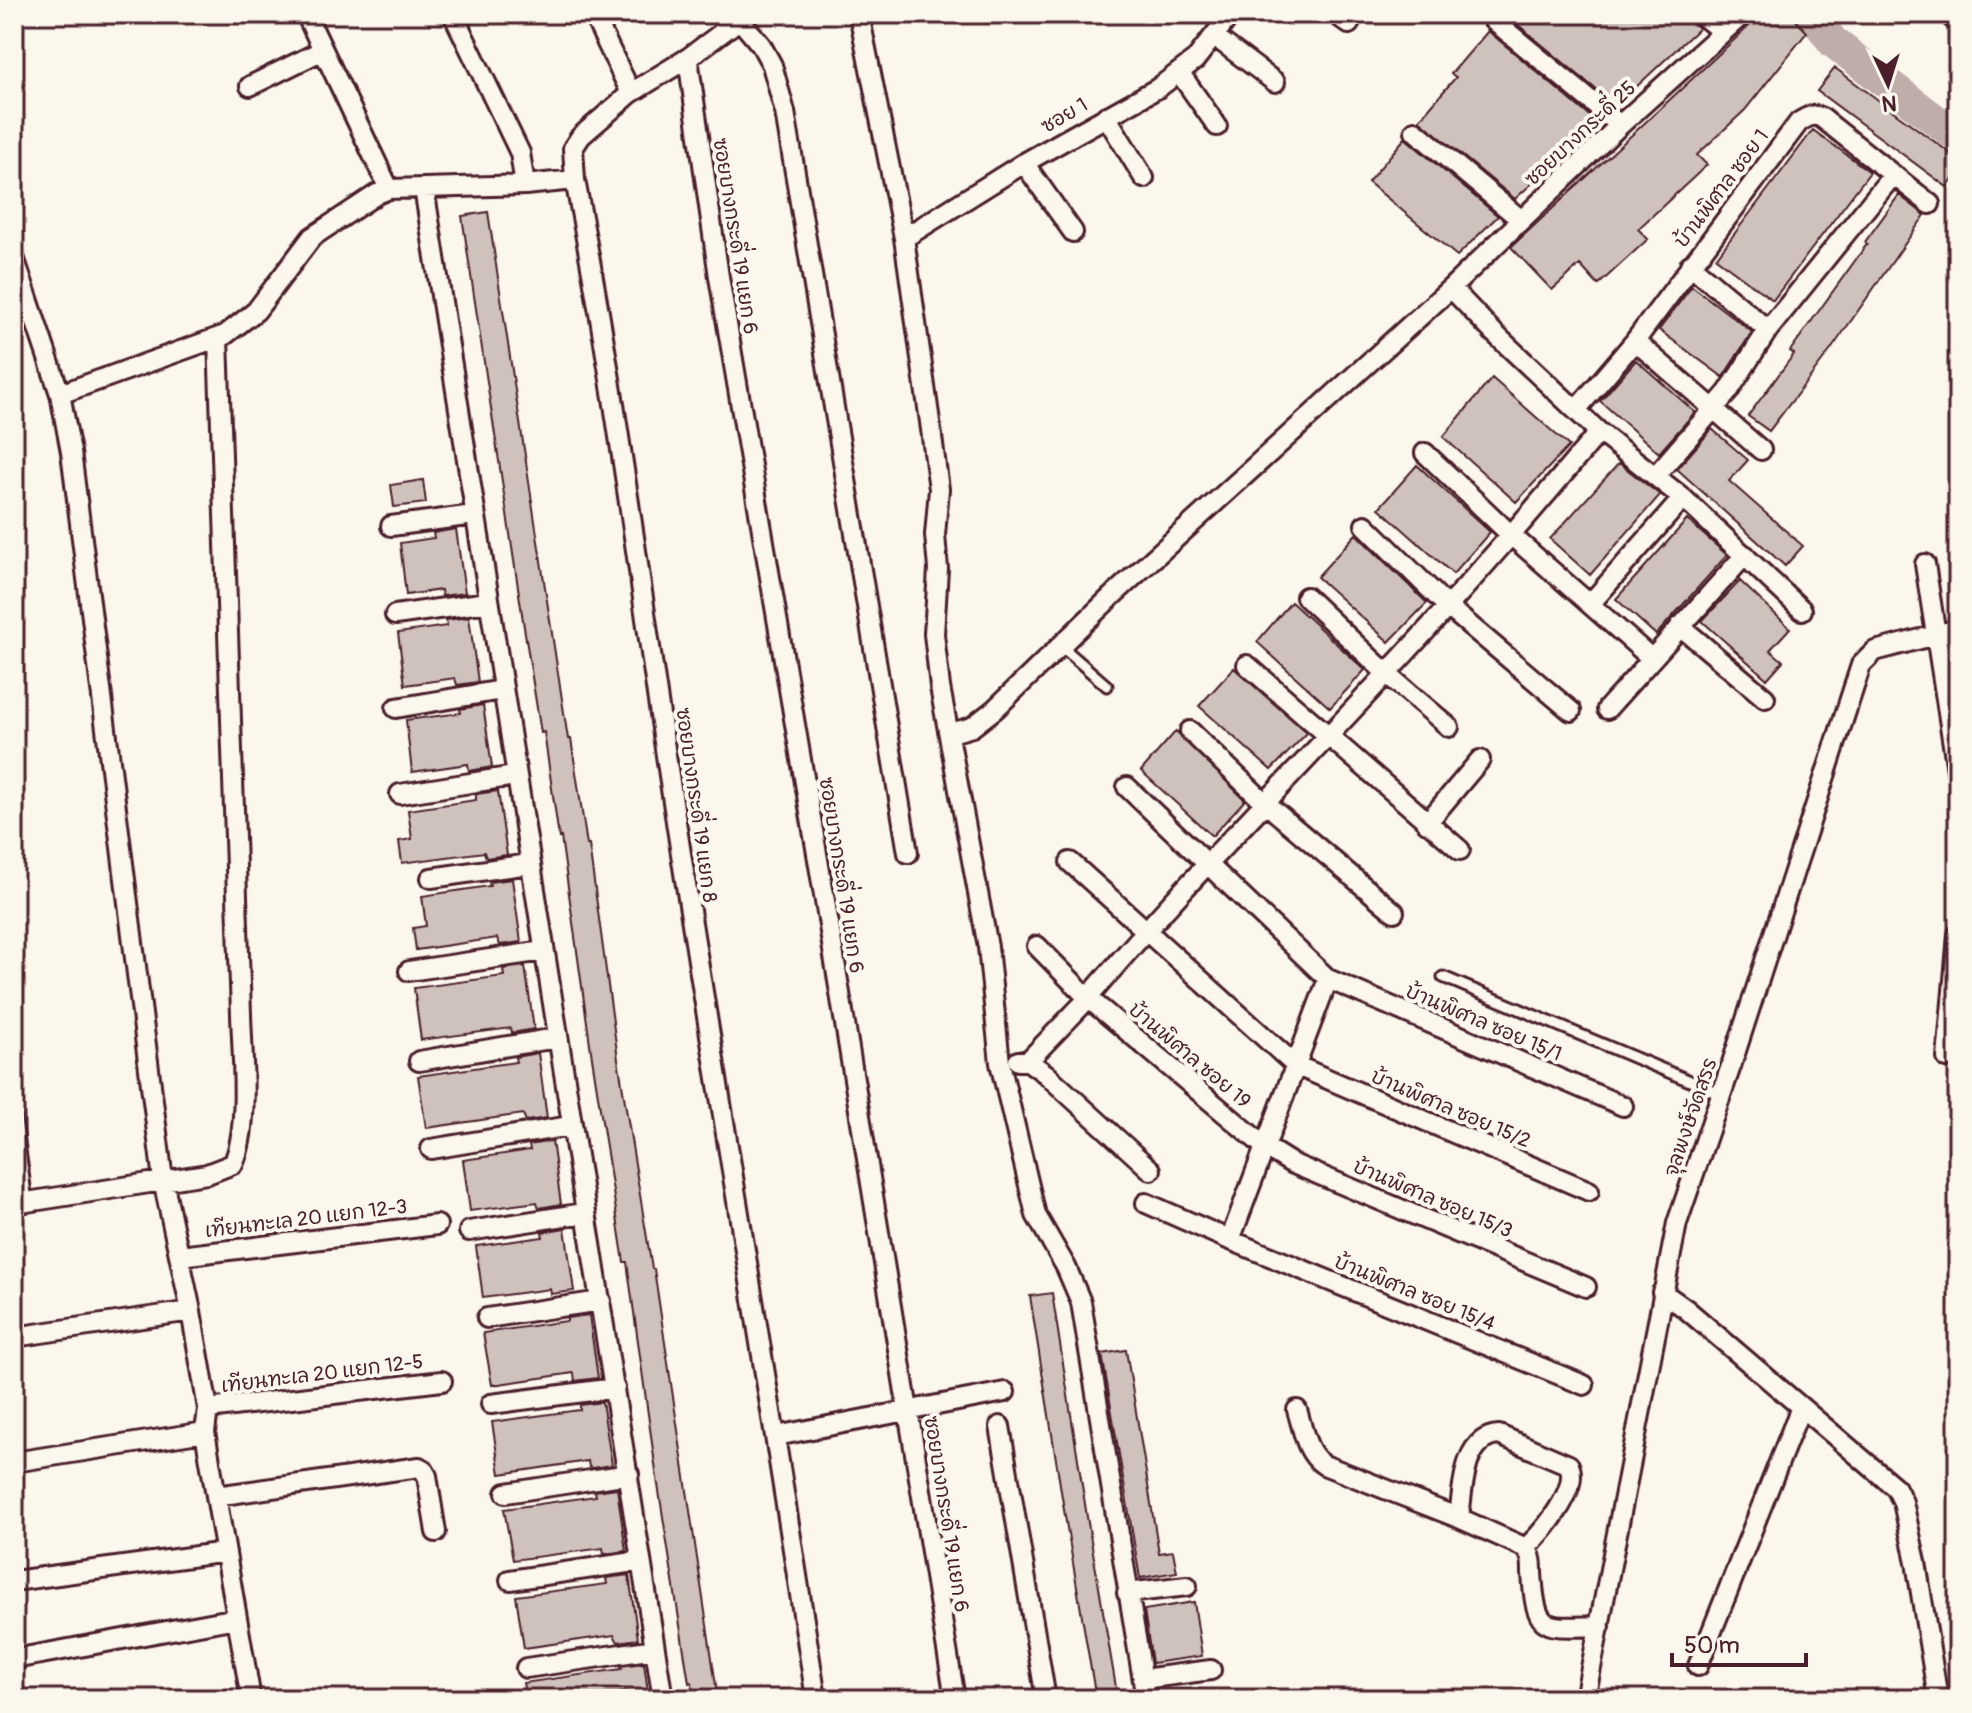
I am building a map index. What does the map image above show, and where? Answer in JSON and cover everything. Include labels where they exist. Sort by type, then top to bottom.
[{"type":"street","points":[[306,14],[389,189]]},
{"type":"street","points":[[453,14],[520,153],[525,185]]},
{"type":"street","points":[[593,14],[631,93]]},
{"type":"street","points":[[859,14],[904,238],[939,489],[935,535],[938,569],[934,634],[940,687],[951,733],[988,947],[1000,1063],[1036,1215],[1066,1267],[1081,1302],[1146,1699]]},
{"type":"street","name":"ซอย 1","points":[[904,238],[1024,163],[1158,88],[1195,60],[1231,14]]},
{"type":"street","points":[[1700,14],[1723,32]]},
{"type":"street","name":"ซอยบางกระดี่ 25","points":[[951,733],[972,727],[995,709],[1264,457],[1451,288],[1620,125],[1743,14]]},
{"type":"street","points":[[1948,14],[1958,23]]},
{"type":"street","points":[[740,16],[772,65],[785,112],[908,853]]},
{"type":"street","name":"ซอยบางกระดี่ 19 แยก 8","points":[[740,16],[688,58],[631,93],[575,143],[575,180],[620,431],[681,857],[776,1436]]},
{"type":"street","points":[[1493,20],[1620,125]]},
{"type":"street","points":[[1214,36],[1275,82]]},
{"type":"street","points":[[250,86],[323,50]]},
{"type":"street","name":"ซอยบางกระดี่ 19 แยก 6","points":[[688,58],[719,277],[955,1699]]},
{"type":"street","points":[[1179,72],[1217,126]]},
{"type":"street","name":"บ้านพิศาล ซอย 1","points":[[1577,409],[1635,341],[1799,122],[1816,115],[1822,118],[1930,204]]},
{"type":"street","points":[[1106,116],[1144,178]]},
{"type":"street","points":[[1415,131],[1520,219]]},
{"type":"street","points":[[1024,163],[1073,232]]},
{"type":"street","points":[[1656,475],[1728,392],[1768,330],[1893,175]]},
{"type":"street","points":[[60,394],[218,338],[256,311],[312,237],[362,202],[389,189],[525,185],[575,180]]},
{"type":"street","points":[[424,188],[556,1038],[663,1699]]},
{"type":"street","points":[[14,257],[60,394],[71,452],[163,1180],[208,1409],[205,1432],[251,1699]]},
{"type":"street","points":[[1690,265],[1768,330]]},
{"type":"street","points":[[1451,288],[1508,348],[1599,432],[1683,498],[1802,610]]},
{"type":"street","points":[[20,1203],[222,1170],[233,1164],[240,1150],[243,1094],[241,1014],[218,338]]},
{"type":"street","points":[[1635,341],[1761,450]]},
{"type":"street","points":[[1028,1061],[1085,1002],[1206,864],[1448,607],[1599,432]]},
{"type":"street","points":[[1425,453],[1512,536],[1651,658]]},
{"type":"street","points":[[1590,604],[1683,498]]},
{"type":"street","points":[[391,526],[474,515]]},
{"type":"street","points":[[1365,525],[1448,607],[1571,711]]},
{"type":"street","points":[[1607,709],[1745,555]]},
{"type":"street","points":[[1925,564],[1958,777]]},
{"type":"street","points":[[1306,597],[1387,674],[1449,727]]},
{"type":"street","points":[[395,615],[488,602]]},
{"type":"street","points":[[1680,626],[1765,698]]},
{"type":"street","name":"จุลพงษ์จัดสรร","points":[[1585,1699],[1677,1223],[1861,665],[1875,651],[1958,629]]},
{"type":"street","points":[[1247,665],[1460,850]]},
{"type":"street","points":[[396,708],[502,690]]},
{"type":"street","points":[[1190,731],[1265,803],[1394,912]]},
{"type":"street","points":[[1427,823],[1480,760]]},
{"type":"street","points":[[400,794],[515,776]]},
{"type":"street","points":[[1127,787],[1328,979],[1230,1240]]},
{"type":"street","name":"บ้านพิศาล ซอย 15/2","points":[[1070,862],[1295,1065],[1589,1191]]},
{"type":"street","points":[[431,878],[529,864]]},
{"type":"street","points":[[1947,1058],[1958,935]]},
{"type":"street","name":"บ้านพิศาล ซอย 19","points":[[1037,946],[1085,1002],[1264,1146]]},
{"type":"street","points":[[409,971],[543,951]]},
{"type":"street","name":"บ้านพิศาล ซอย 15/1","points":[[1328,979],[1623,1106]]},
{"type":"street","points":[[419,1061],[556,1038]]},
{"type":"street","points":[[1000,1063],[1028,1061],[1151,1170]]},
{"type":"street","points":[[431,1149],[570,1126]]},
{"type":"street","name":"บ้านพิศาล ซอย 15/3","points":[[1264,1146],[1291,1163],[1586,1287]]},
{"type":"street","name":"บ้านพิศาล ซอย 15/4","points":[[1146,1203],[1584,1385]]},
{"type":"street","points":[[469,1231],[584,1213]]},
{"type":"street","name":"เทียนทะเล 20 แยก 12-3","points":[[180,1256],[437,1225]]},
{"type":"street","points":[[1662,1292],[1686,1309],[1900,1494],[1916,1562],[1938,1699]]},
{"type":"street","points":[[487,1318],[601,1301]]},
{"type":"street","points":[[14,1337],[191,1311]]},
{"type":"street","name":"เทียนทะเล 20 แยก 12-5","points":[[208,1409],[442,1381]]},
{"type":"street","points":[[491,1404],[615,1388]]},
{"type":"street","points":[[816,1699],[776,1436],[1005,1392]]},
{"type":"street","points":[[1698,1666],[1801,1407]]},
{"type":"street","points":[[1297,1410],[1308,1445],[1318,1461],[1526,1548],[1531,1556],[1535,1607],[1542,1620],[1557,1627],[1600,1626]]},
{"type":"street","points":[[1000,1426],[1046,1699]]},
{"type":"street","points":[[14,1462],[205,1432]]},
{"type":"street","points":[[1459,1518],[1468,1460],[1487,1436],[1499,1435],[1569,1465],[1571,1482],[1547,1527],[1526,1548]]},
{"type":"street","points":[[216,1496],[419,1467],[426,1472],[436,1532]]},
{"type":"street","points":[[506,1493],[629,1474]]},
{"type":"street","points":[[14,1581],[226,1552]]},
{"type":"street","points":[[510,1580],[641,1561]]},
{"type":"street","points":[[1127,1593],[1187,1586]]},
{"type":"street","points":[[14,1659],[237,1618]]},
{"type":"street","points":[[526,1668],[655,1649]]},
{"type":"street","points":[[1143,1679],[1211,1670]]},
{"type":"lane","points":[[1061,645],[1107,686]]},
{"type":"lane","points":[[1443,977],[1721,1094]]},
{"type":"lane","points":[[14,1105],[20,1203]]},
{"type":"building","points":[[1505,14],[1684,14],[1699,28],[1616,106]]},
{"type":"building","points":[[1762,14],[1790,14],[1807,32],[1745,110],[1697,155],[1707,165],[1638,229],[1648,239],[1598,285],[1580,265],[1552,290],[1511,247]]},
{"type":"building","points":[[1488,31],[1598,123],[1515,199],[1419,120],[1456,77],[1451,74]]},
{"type":"building","points":[[1835,68],[1958,159],[1958,171],[1947,187],[1817,91]]},
{"type":"building","points":[[1813,130],[1870,172],[1773,300],[1716,258]]},
{"type":"building","points":[[1405,138],[1498,216],[1457,256],[1368,182]]},
{"type":"building","points":[[1899,195],[1925,215],[1830,351],[1769,431],[1748,416],[1794,354],[1790,351]]},
{"type":"building","points":[[488,212],[568,739],[571,739],[589,845],[618,1059],[654,1269],[718,1699],[694,1699],[692,1682],[689,1683],[561,837],[524,627],[462,216]]},
{"type":"building","points":[[1692,286],[1752,332],[1723,377],[1659,330]]},
{"type":"building","points":[[1636,360],[1695,412],[1659,453],[1600,401]]},
{"type":"building","points":[[1492,378],[1569,446],[1516,502],[1443,437]]},
{"type":"building","points":[[1712,429],[1748,460],[1729,481],[1803,546],[1785,566],[1677,469]]},
{"type":"building","points":[[1619,463],[1660,495],[1590,575],[1550,539]]},
{"type":"building","points":[[1417,465],[1490,532],[1453,574],[1379,508]]},
{"type":"building","points":[[423,480],[426,503],[394,507],[391,485]]},
{"type":"building","points":[[1687,520],[1727,555],[1656,635],[1616,599]]},
{"type":"building","points":[[456,529],[465,593],[442,596],[441,590],[406,595],[400,543],[434,538],[433,533]]},
{"type":"building","points":[[1356,534],[1427,603],[1389,642],[1317,577]]},
{"type":"building","points":[[1740,581],[1790,628],[1770,650],[1783,661],[1767,679],[1702,621]]},
{"type":"building","points":[[1291,602],[1365,670],[1330,708],[1257,642]]},
{"type":"building","points":[[469,617],[478,682],[457,685],[455,678],[405,685],[398,633],[447,626],[446,620]]},
{"type":"building","points":[[1234,668],[1307,733],[1271,770],[1199,706]]},
{"type":"building","points":[[483,705],[492,767],[469,771],[468,764],[412,772],[406,720],[461,713],[460,709]]},
{"type":"building","points":[[1176,731],[1245,800],[1212,836],[1141,771]]},
{"type":"building","points":[[498,791],[507,855],[486,858],[484,852],[402,863],[399,841],[412,839],[408,810],[476,800],[476,794]]},
{"type":"building","points":[[512,879],[521,942],[500,945],[497,938],[416,950],[413,928],[426,926],[422,896],[490,886],[489,882]]},
{"type":"building","points":[[525,966],[534,1029],[512,1033],[511,1028],[421,1040],[414,988],[504,976],[503,969]]},
{"type":"building","points":[[538,1053],[547,1118],[526,1121],[523,1114],[426,1128],[418,1076],[516,1062],[515,1057]]},
{"type":"building","points":[[552,1141],[561,1204],[539,1208],[537,1202],[470,1211],[463,1160],[530,1150],[529,1145]]},
{"type":"building","points":[[565,1228],[574,1291],[551,1294],[550,1289],[483,1298],[476,1246],[543,1237],[542,1232]]},
{"type":"building","points":[[1052,1293],[1118,1699],[1096,1699],[1065,1516],[1030,1296]]},
{"type":"building","points":[[589,1315],[598,1378],[575,1381],[574,1373],[492,1385],[483,1333]]},
{"type":"building","points":[[1126,1350],[1159,1553],[1173,1551],[1177,1572],[1140,1578],[1102,1354]]},
{"type":"building","points":[[602,1402],[612,1465],[592,1468],[588,1461],[500,1474],[492,1422],[580,1410],[580,1405]]},
{"type":"building","points":[[617,1488],[626,1551],[604,1554],[603,1548],[513,1560],[504,1509],[596,1496],[595,1491]]},
{"type":"building","points":[[629,1575],[638,1639],[618,1642],[614,1635],[524,1648],[516,1596],[607,1584],[606,1578]]},
{"type":"building","points":[[1194,1602],[1202,1656],[1152,1663],[1144,1610]]},
{"type":"building","points":[[644,1663],[649,1699],[626,1699],[625,1692],[572,1699],[526,1699],[523,1683]]},
{"type":"waterway","points":[[1812,14],[1833,42],[1958,137]]}]
